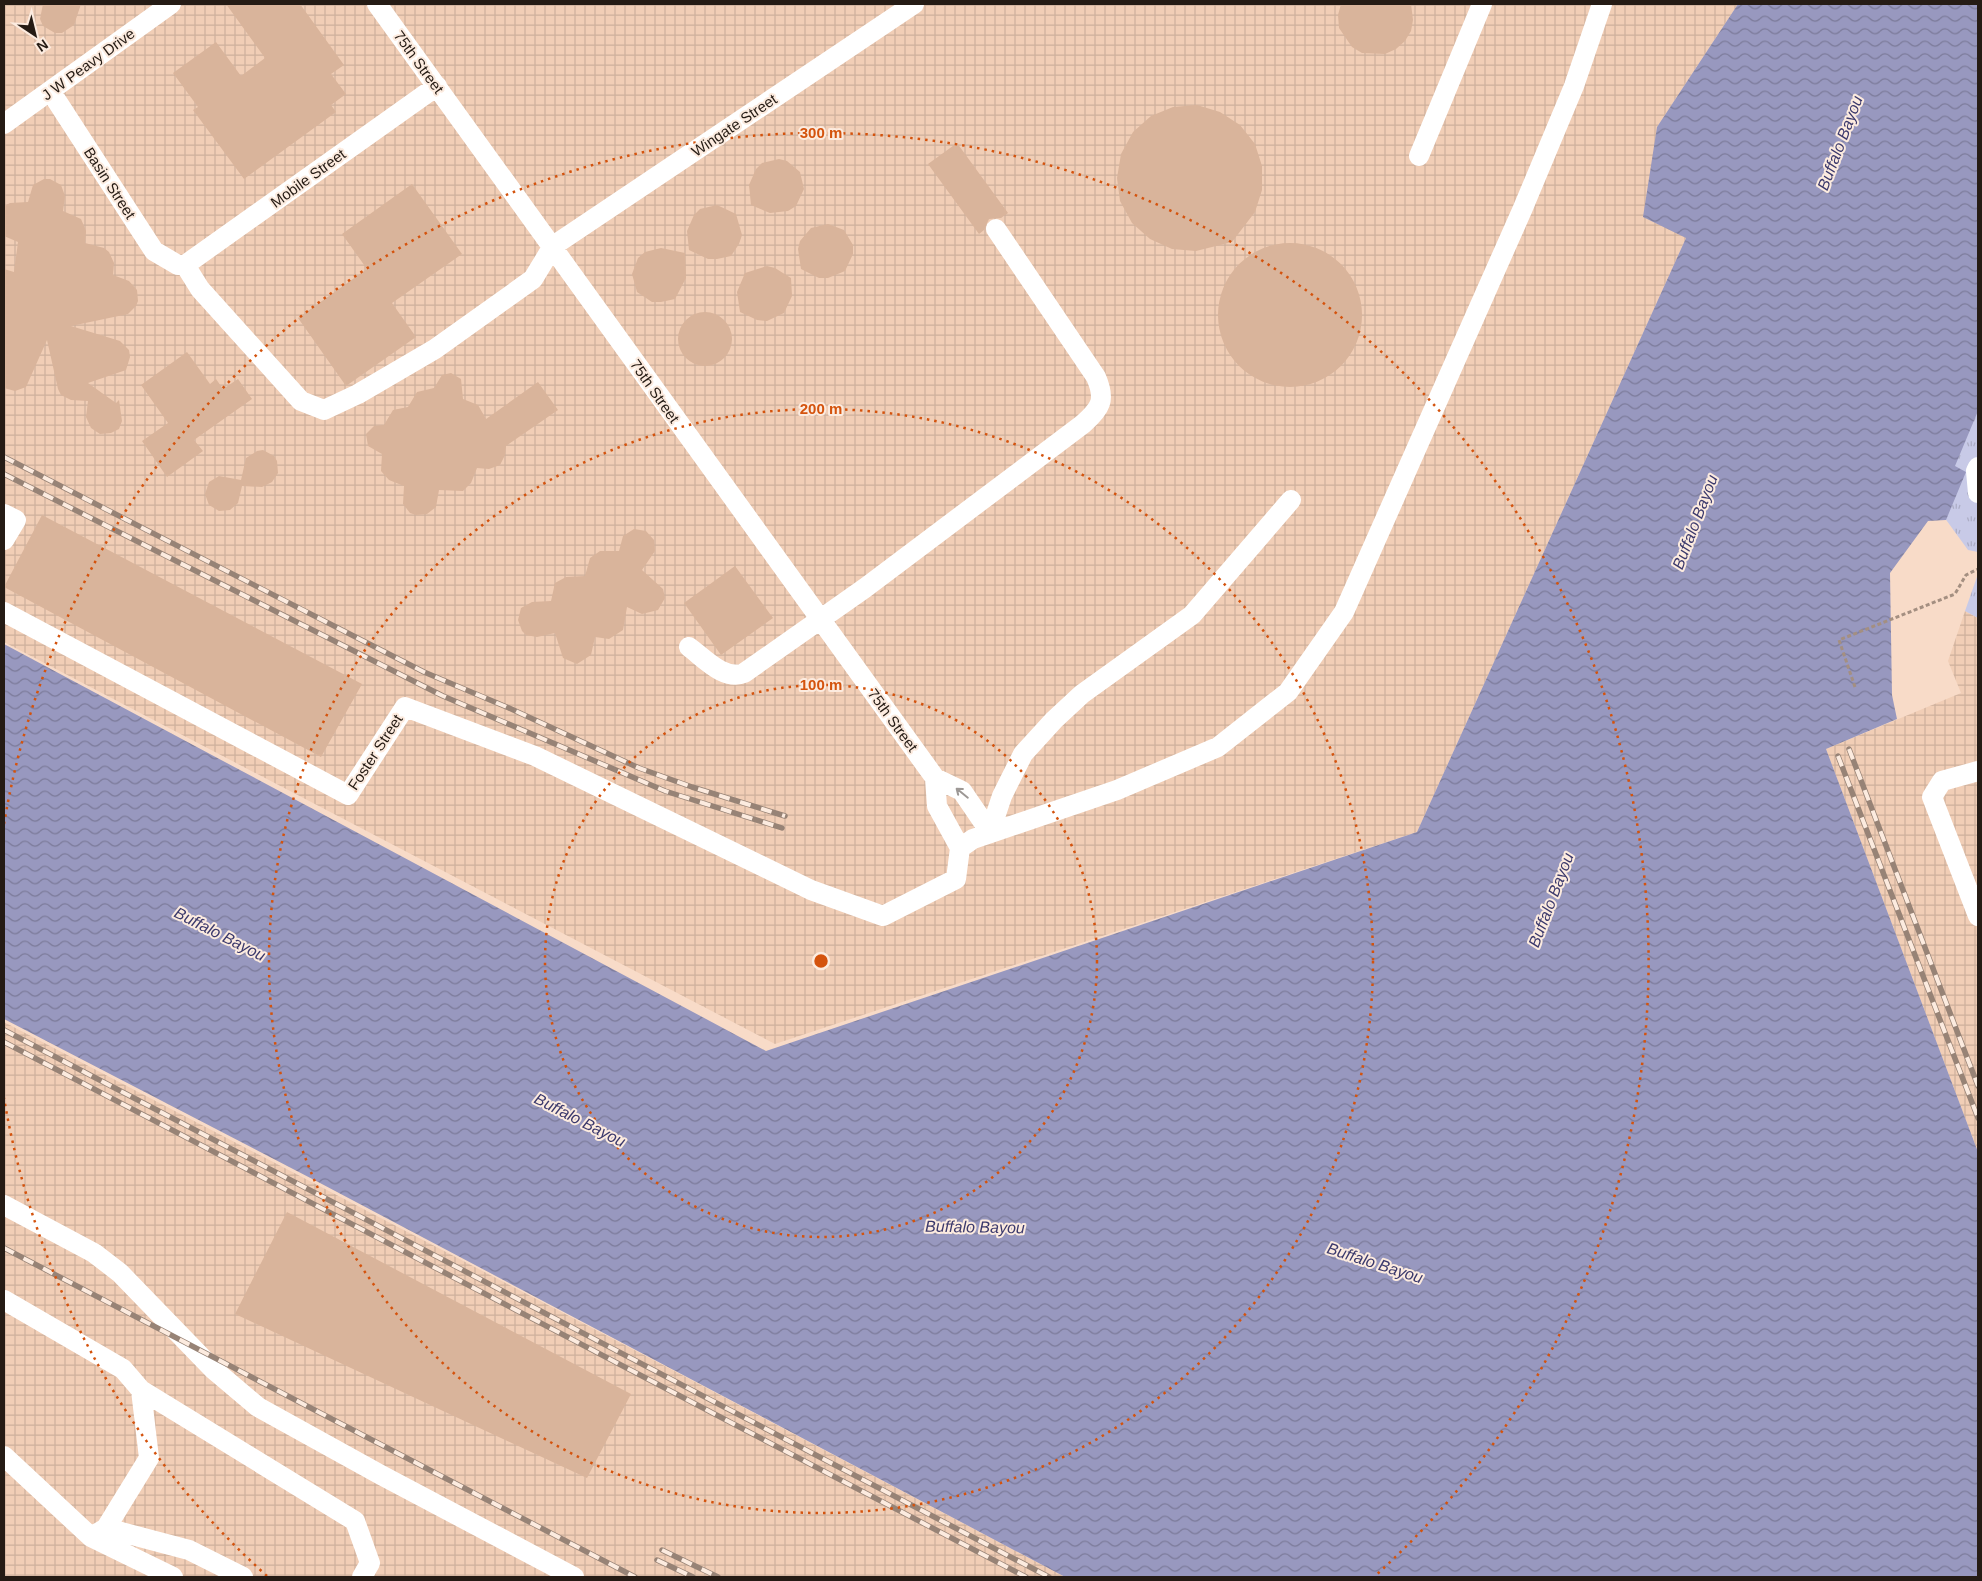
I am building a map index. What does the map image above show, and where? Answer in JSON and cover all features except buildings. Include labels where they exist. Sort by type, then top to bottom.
[{"type":"street","name":"J W Peavy Drive","points":[[4,124],[171,4]]},
{"type":"street","name":"75th Street","points":[[377,4],[935,778]]},
{"type":"street","name":"Wingate Street","points":[[553,246],[914,4]]},
{"type":"street","points":[[1419,156],[1482,4]]},
{"type":"street","points":[[990,832],[962,791],[935,778],[937,806],[960,848],[990,832],[1117,790],[1218,747],[1288,692],[1344,612],[1523,208],[1574,86],[1602,4]]},
{"type":"street","name":"Mobile Street","points":[[182,265],[437,86]]},
{"type":"street","name":"Basin Street","points":[[51,92],[154,251],[182,265]]},
{"type":"street","points":[[689,647],[717,668],[737,676],[821,620],[1083,424],[1099,406],[1103,392],[1096,377],[996,229]]},
{"type":"street","points":[[182,265],[200,289],[301,401],[324,410],[358,394],[435,349],[533,278],[553,246]]},
{"type":"street","points":[[1978,467],[1976,472],[1978,493]]},
{"type":"street","points":[[990,832],[1002,796],[1023,754],[1054,720],[1082,694],[1192,615],[1290,500]]},
{"type":"street","points":[[4,514],[16,520],[4,540]]},
{"type":"street","name":"Foster Street","points":[[4,612],[348,795],[404,707],[535,756],[811,890],[883,916],[956,879],[960,848]]},
{"type":"street","points":[[1978,771],[1942,781],[1932,797],[1978,916]]},
{"type":"street","points":[[4,1205],[94,1253],[120,1273],[213,1369],[258,1407],[380,1476],[574,1577]]},
{"type":"street","points":[[4,1300],[124,1369],[141,1390],[355,1521],[370,1563],[362,1577]]},
{"type":"street","points":[[98,1532],[149,1458],[141,1390]]},
{"type":"street","points":[[4,1456],[98,1532],[173,1577]]},
{"type":"street","points":[[98,1532],[189,1550],[243,1577]]},
{"type":"path","points":[[1855,687],[1839,640],[1955,594],[1966,575],[1978,569]]},
{"type":"shaded area","points":[[4,4],[1738,4],[1657,127],[1686,238],[1417,832],[775,1044],[4,642]]},
{"type":"shaded area","points":[[1965,611],[1978,618],[1978,1152],[1826,749],[1961,693],[1948,661]]},
{"type":"shaded area","points":[[4,1022],[642,1354],[1065,1577],[4,1577]]},
{"type":"green space","points":[[1978,251],[1978,552],[1968,550],[1899,455]]},
{"type":"green space","points":[[1978,574],[1978,618],[1965,611]]},
{"type":"water","name":"Buffalo Bayou","points":[[1738,4],[1978,4],[1978,411],[1955,466],[1966,472],[1946,520],[1928,521],[1890,573],[1892,695],[1897,719],[1826,749],[1978,1152],[1978,1577],[1065,1577],[320,1183],[4,1019],[4,644],[766,1051],[1417,832],[1686,238],[1643,217],[1657,127]]},
{"type":"railway","points":[[4,457],[424,672],[509,708],[639,768],[785,816]]},
{"type":"railway","points":[[4,474],[443,696],[665,791],[782,828]]},
{"type":"railway","points":[[1849,749],[1978,1086]]},
{"type":"railway","points":[[1838,756],[1978,1118]]},
{"type":"railway","points":[[4,1030],[1049,1577]]},
{"type":"railway","points":[[4,1042],[1026,1577]]},
{"type":"railway","points":[[4,1248],[635,1577]]},
{"type":"railway","points":[[662,1550],[718,1577]]},
{"type":"railway","points":[[657,1560],[693,1577]]}]
